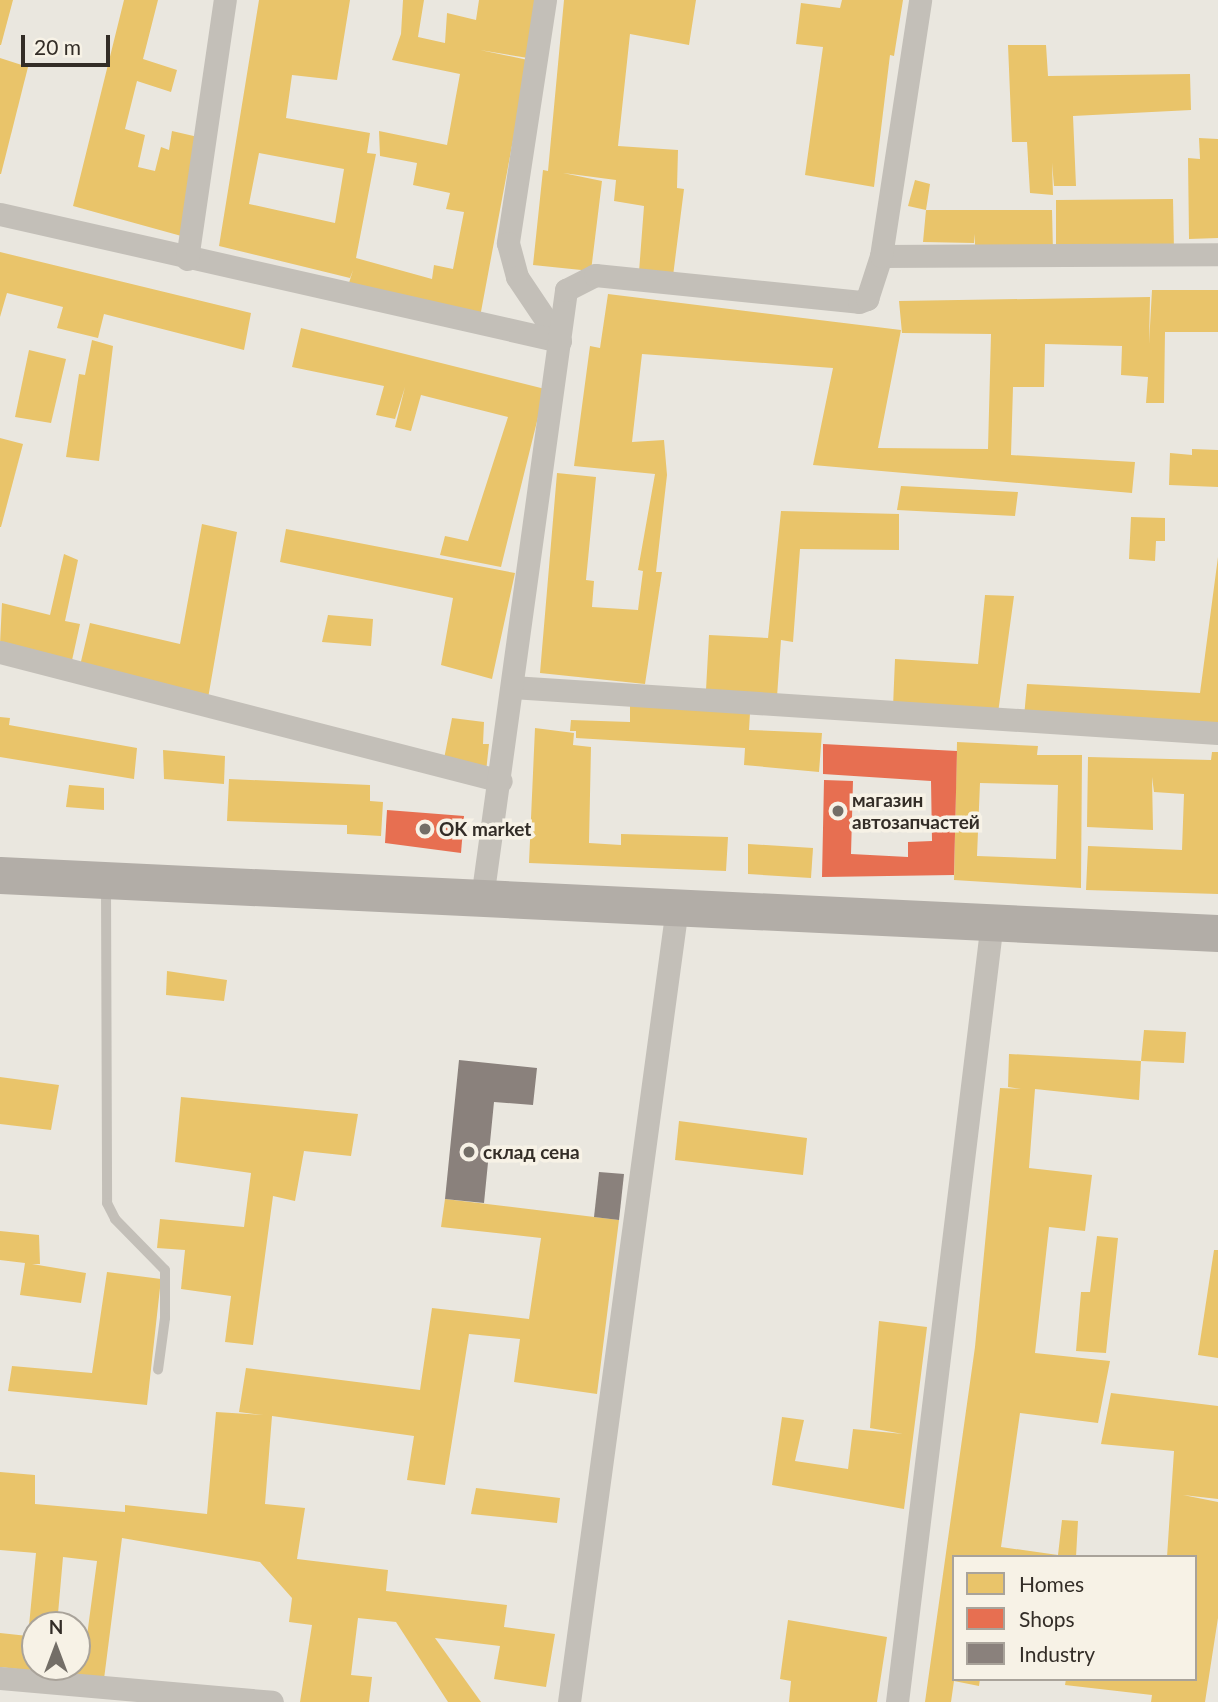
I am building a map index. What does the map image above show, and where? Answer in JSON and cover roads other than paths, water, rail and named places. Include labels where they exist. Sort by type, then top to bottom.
[{"type":"main road","points":[[0,875],[1218,933]]},
{"type":"street","points":[[187,259],[226,0]]},
{"type":"street","points":[[545,0],[508,243],[517,277],[560,341]]},
{"type":"street","points":[[482,898],[501,781],[566,290],[595,275],[859,302],[873,291],[881,256],[920,0]]},
{"type":"street","points":[[0,214],[187,259],[560,341]]},
{"type":"street","points":[[881,256],[1218,254]]},
{"type":"street","points":[[0,653],[501,781]]},
{"type":"street","points":[[512,687],[1218,733]]},
{"type":"street","points":[[569,1702],[677,907]]},
{"type":"street","points":[[897,1702],[992,922]]},
{"type":"street","points":[[0,1678],[272,1702]]},
{"type":"lane","points":[[106,880],[107,1203],[115,1219],[164,1270],[165,1318],[158,1370]]},
{"type":"place","name":"магазин автозапчастей","points":[[838,811]]},
{"type":"place","name":"OK market","points":[[425,829]]},
{"type":"place","name":"склад сена","points":[[469,1152]]}]
